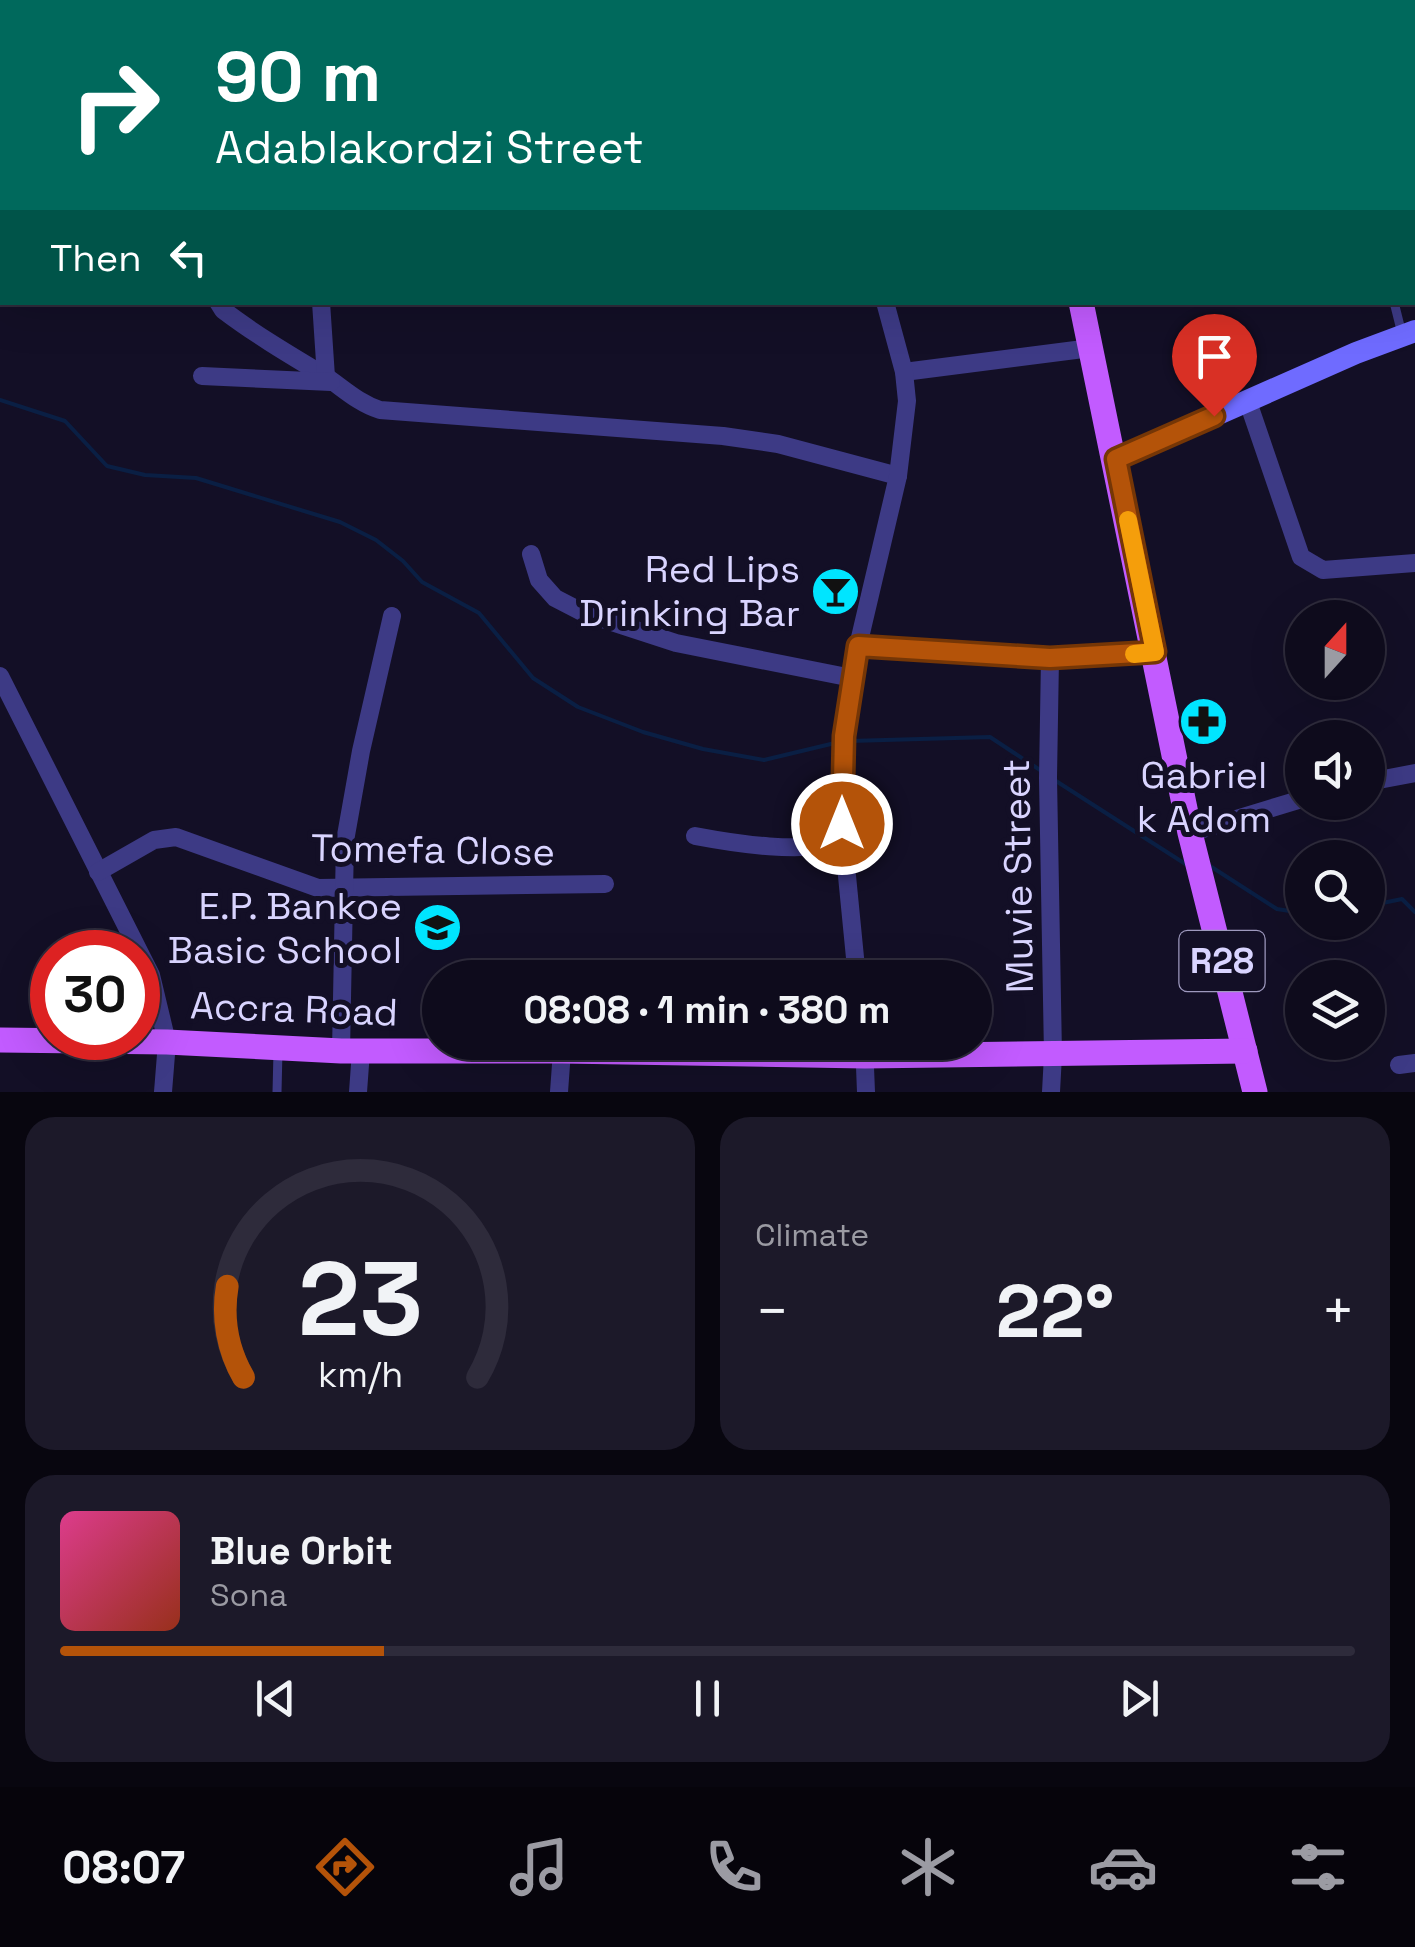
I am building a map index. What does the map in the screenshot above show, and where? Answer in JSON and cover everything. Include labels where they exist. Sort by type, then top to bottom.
[{"type":"main road","name":"R28","points":[[1082,305],[1195,853],[1255,1092]]},
{"type":"main road","points":[[1116,459],[1408,333]]},
{"type":"main road","name":"Accra Road","points":[[0,1040],[422,1051]]},
{"type":"main road","name":"Accra Road","points":[[992,1053],[1246,1051]]},
{"type":"street","points":[[220,305],[284,354],[365,406],[380,410],[724,436],[778,444],[898,476]]},
{"type":"street","points":[[321,305],[330,380]]},
{"type":"street","points":[[856,960],[844,844],[844,742],[858,646],[898,476],[907,401],[904,372],[886,305]]},
{"type":"street","points":[[904,372],[1091,348]]},
{"type":"street","points":[[284,354],[295,380]]},
{"type":"street","points":[[202,376],[330,380]]},
{"type":"street","points":[[1248,402],[1301,558],[1323,570],[1415,564]]},
{"type":"street","points":[[531,554],[540,580],[555,598],[584,613],[676,644],[852,678]]},
{"type":"street","points":[[358,1092],[351,1051],[341,888],[351,800],[392,616]]},
{"type":"street","points":[[858,646],[1050,658],[1155,652]]},
{"type":"street","name":"Muvie Street","points":[[1050,658],[1050,1092]]},
{"type":"street","points":[[0,676],[152,975],[167,1042],[163,1092]]},
{"type":"street","points":[[1385,779],[1415,774]]},
{"type":"street","points":[[1195,853],[1285,808]]},
{"type":"street","points":[[695,836],[799,850],[844,844]]},
{"type":"street","name":"Tomefa Close","points":[[98,872],[154,840],[176,837],[318,888],[605,884]]},
{"type":"street","points":[[558,1092],[561,1060]]},
{"type":"street","points":[[865,1060],[866,1092]]},
{"type":"lane","points":[[1395,305],[1408,333]]},
{"type":"lane","points":[[277,1092],[278,1048]]},
{"type":"waterway","points":[[0,400],[65,421],[107,466],[145,475],[196,478],[340,522],[376,540],[422,582],[479,613],[533,678],[578,707],[643,732],[703,749],[764,760],[835,743]]},
{"type":"waterway","points":[[850,741],[990,737],[1040,770]]},
{"type":"waterway","points":[[1056,781],[1187,865]]},
{"type":"waterway","points":[[1210,866],[1285,910]]},
{"type":"waterway","points":[[1385,902],[1402,899],[1415,912]]},
{"type":"slow traffic","points":[[1128,520],[1155,652],[1134,654]]},
{"type":"place","name":"Red Lips Drinking Bar","points":[[835,591]]},
{"type":"place","name":"Gabriel k Adom","points":[[1204,721]]},
{"type":"place","name":"E.P. Bankoe Basic School","points":[[437,928]]},
{"type":"route","points":[[842,824],[844,736],[858,646],[1050,658],[1155,652],[1116,459],[1214,416]]}]
